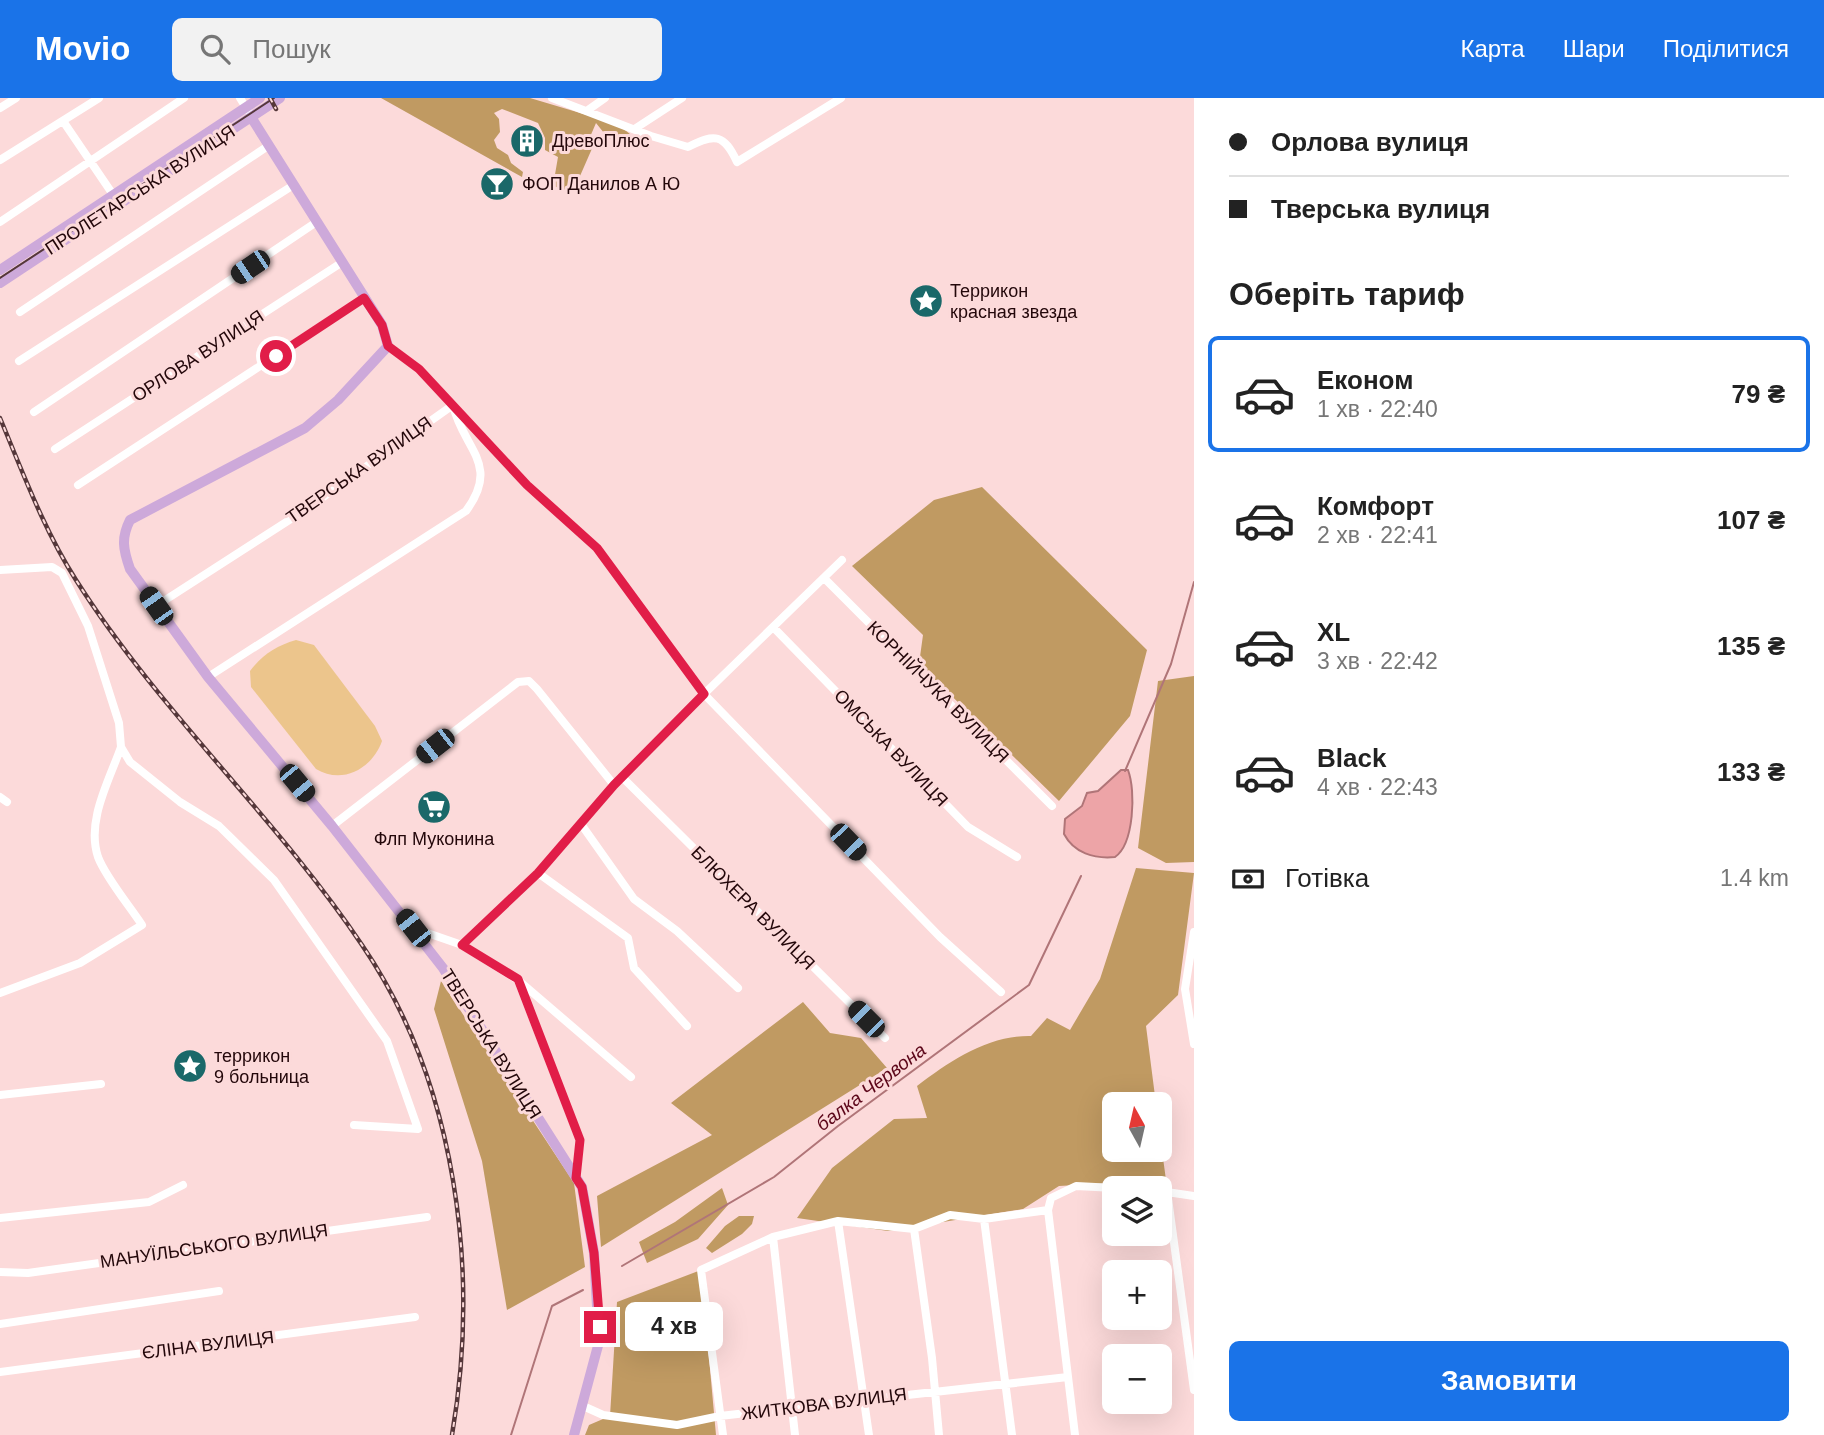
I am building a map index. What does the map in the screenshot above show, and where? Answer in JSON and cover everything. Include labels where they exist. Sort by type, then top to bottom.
[{"type":"main road","name":"ПРОЛЕТАРСЬКА ВУЛИЦЯ","points":[[248,112],[260,98]]},
{"type":"main road","name":"ПРОЛЕТАРСЬКА ВУЛИЦЯ","points":[[0,270],[116,199],[248,112],[280,98]]},
{"type":"main road","points":[[248,112],[292,186],[382,325],[388,346]]},
{"type":"main road","name":"ПРОЛЕТАРСЬКА ВУЛИЦЯ","points":[[0,283],[116,199]]},
{"type":"main road","name":"ТВЕРСЬКА ВУЛИЦЯ","points":[[388,346],[338,400],[304,428],[131,520],[123,534],[123,550],[130,569],[208,677],[332,826],[443,968],[582,1187],[594,1253],[600,1311],[599,1342],[574,1435]]},
{"type":"street","points":[[0,108],[16,98]]},
{"type":"street","points":[[0,160],[99,98]]},
{"type":"street","points":[[0,222],[184,98]]},
{"type":"street","points":[[240,98],[248,112]]},
{"type":"street","points":[[552,98],[636,128],[650,136],[688,147],[708,136],[719,139],[729,145],[737,162],[841,98]]},
{"type":"street","points":[[588,110],[605,98]]},
{"type":"street","points":[[636,128],[682,98]]},
{"type":"street","points":[[63,121],[116,199]]},
{"type":"street","points":[[20,312],[268,146]]},
{"type":"street","points":[[19,361],[292,186]]},
{"type":"street","points":[[34,412],[316,223]]},
{"type":"street","name":"ОРЛОВА ВУЛИЦЯ","points":[[55,449],[341,263]]},
{"type":"street","points":[[78,485],[364,298]]},
{"type":"street","points":[[388,346],[419,369],[527,485],[597,548],[704,694],[940,937],[1001,992]]},
{"type":"street","name":"ТВЕРСЬКА ВУЛИЦЯ","points":[[156,606],[305,510],[453,405],[455,417],[480,462],[479,489],[466,511],[208,677]]},
{"type":"street","points":[[462,945],[538,873],[614,785],[842,560]]},
{"type":"street","points":[[0,570],[52,567],[62,573],[89,626],[118,723],[121,747],[99,807],[95,839],[99,858],[142,925],[80,963],[0,993]]},
{"type":"street","name":"КОРНІЙЧУКА ВУЛИЦЯ","points":[[825,579],[1052,806]]},
{"type":"street","name":"ОМСЬКА ВУЛИЦЯ","points":[[774,628],[968,827],[1017,857]]},
{"type":"street","points":[[332,826],[518,682],[529,681],[537,689],[614,785]]},
{"type":"street","points":[[121,747],[141,773],[219,826],[274,880],[387,1041],[418,1129],[354,1125]]},
{"type":"street","name":"БЛЮХЕРА ВУЛИЦЯ","points":[[622,777],[885,1038]]},
{"type":"street","points":[[581,824],[634,899],[677,930],[737,988]]},
{"type":"street","points":[[538,873],[628,938],[634,968],[687,1026]]},
{"type":"street","points":[[413,928],[462,945],[518,979],[631,1077]]},
{"type":"street","points":[[1194,932],[1185,989],[1194,1044]]},
{"type":"street","points":[[518,979],[580,1140],[576,1178]]},
{"type":"street","points":[[0,1095],[102,1084]]},
{"type":"street","points":[[0,1218],[149,1202],[183,1185]]},
{"type":"street","points":[[1075,1435],[1048,1210],[1051,1198],[1076,1186],[1102,1187]]},
{"type":"street","points":[[1172,1192],[1194,1196]]},
{"type":"street","points":[[723,1435],[701,1270],[773,1237],[838,1221],[914,1229],[950,1215],[985,1219],[1048,1210]]},
{"type":"street","name":"МАНУЇЛЬСЬКОГО ВУЛИЦЯ","points":[[0,1272],[28,1273],[427,1217]]},
{"type":"street","points":[[985,1219],[1012,1435]]},
{"type":"street","points":[[838,1221],[869,1435]]},
{"type":"street","points":[[914,1229],[932,1358],[939,1435]]},
{"type":"street","points":[[773,1237],[795,1435]]},
{"type":"street","points":[[1172,1244],[1194,1390]]},
{"type":"street","points":[[0,1324],[219,1291]]},
{"type":"street","name":"ЄЛІНА ВУЛИЦЯ","points":[[0,1371],[415,1317]]},
{"type":"street","name":"ЖИТКОВА ВУЛИЦЯ","points":[[583,1406],[603,1415],[677,1425],[720,1416],[1068,1377]]},
{"type":"shaded area","points":[[381,98],[530,98],[617,124],[630,134],[623,145],[608,138],[596,123],[590,137],[594,144],[573,192],[553,186],[558,157],[545,150],[545,138],[538,123],[502,109],[494,113],[499,119],[500,132],[494,140],[497,148],[508,155],[511,163],[523,172],[522,177]]},
{"type":"shaded area","points":[[982,487],[1147,650],[1130,716],[1059,801],[919,664],[923,635],[852,566],[934,500]]},
{"type":"shaded area","points":[[296,640],[314,645],[375,726],[382,741],[371,759],[355,772],[336,775],[316,769],[251,687],[250,671],[260,660],[276,648]]},
{"type":"shaded area","points":[[1194,676],[1194,862],[1166,863],[1138,848],[1158,681]]},
{"type":"shaded area","points":[[1121,770],[1128,770],[1132,791],[1132,817],[1126,841],[1115,857],[1085,853],[1068,841],[1064,834],[1065,819],[1082,806],[1087,793],[1098,791]]},
{"type":"shaded area","points":[[1136,868],[1194,873],[1178,995],[1146,1026],[1154,1092],[1102,1092],[1102,1162],[1164,1162],[1165,1176],[1102,1176],[1102,1184],[1059,1186],[1023,1209],[888,1231],[797,1218],[832,1168],[894,1119],[927,1118],[917,1086],[970,1051],[1000,1040],[1031,1036],[1047,1018],[1070,1030],[1100,979]]},
{"type":"shaded area","points":[[441,981],[574,1183],[585,1267],[507,1310],[482,1161],[434,1009]]},
{"type":"shaded area","points":[[803,1002],[830,1033],[861,1038],[887,1068],[601,1247],[597,1196],[712,1135],[671,1103]]},
{"type":"shaded area","points":[[722,1188],[728,1205],[698,1239],[647,1263],[639,1242],[675,1222]]},
{"type":"shaded area","points":[[739,1216],[754,1216],[752,1224],[742,1234],[712,1253],[706,1248],[725,1226]]},
{"type":"shaded area","points":[[701,1270],[716,1435],[585,1435],[589,1425],[610,1416],[617,1302]]},
{"type":"waterway","name":"балка Червона","points":[[1125,771],[1171,664],[1194,582]]},
{"type":"waterway","name":"балка Червона","points":[[622,1266],[774,1177],[838,1126],[1029,985],[1081,876]]},
{"type":"waterway","name":"балка Червона","points":[[511,1435],[552,1306],[583,1290]]},
{"type":"tram line","points":[[0,278],[274,98]]},
{"type":"railway","points":[[270,98],[276,109]]},
{"type":"railway","points":[[0,418],[44,521],[76,580],[144,674],[293,852],[362,945],[394,999],[420,1057],[440,1118],[453,1181],[461,1245],[463,1309],[460,1373],[452,1435]]},
{"type":"place","name":"ДревоПлюс","points":[[527,141]]},
{"type":"place","name":"ФОП Данилов А Ю","points":[[497,184]]},
{"type":"place","name":"Террикон красная звезда","points":[[926,301]]},
{"type":"place","name":"Флп Муконина","points":[[434,807]]},
{"type":"place","name":"террикон 9 больница","points":[[190,1066]]},
{"type":"route","points":[[276,356],[364,298],[382,325],[388,346],[419,369],[527,485],[597,548],[704,694],[614,785],[538,873],[462,945],[518,979],[580,1140],[576,1178],[582,1187],[594,1253],[600,1327]]}]
